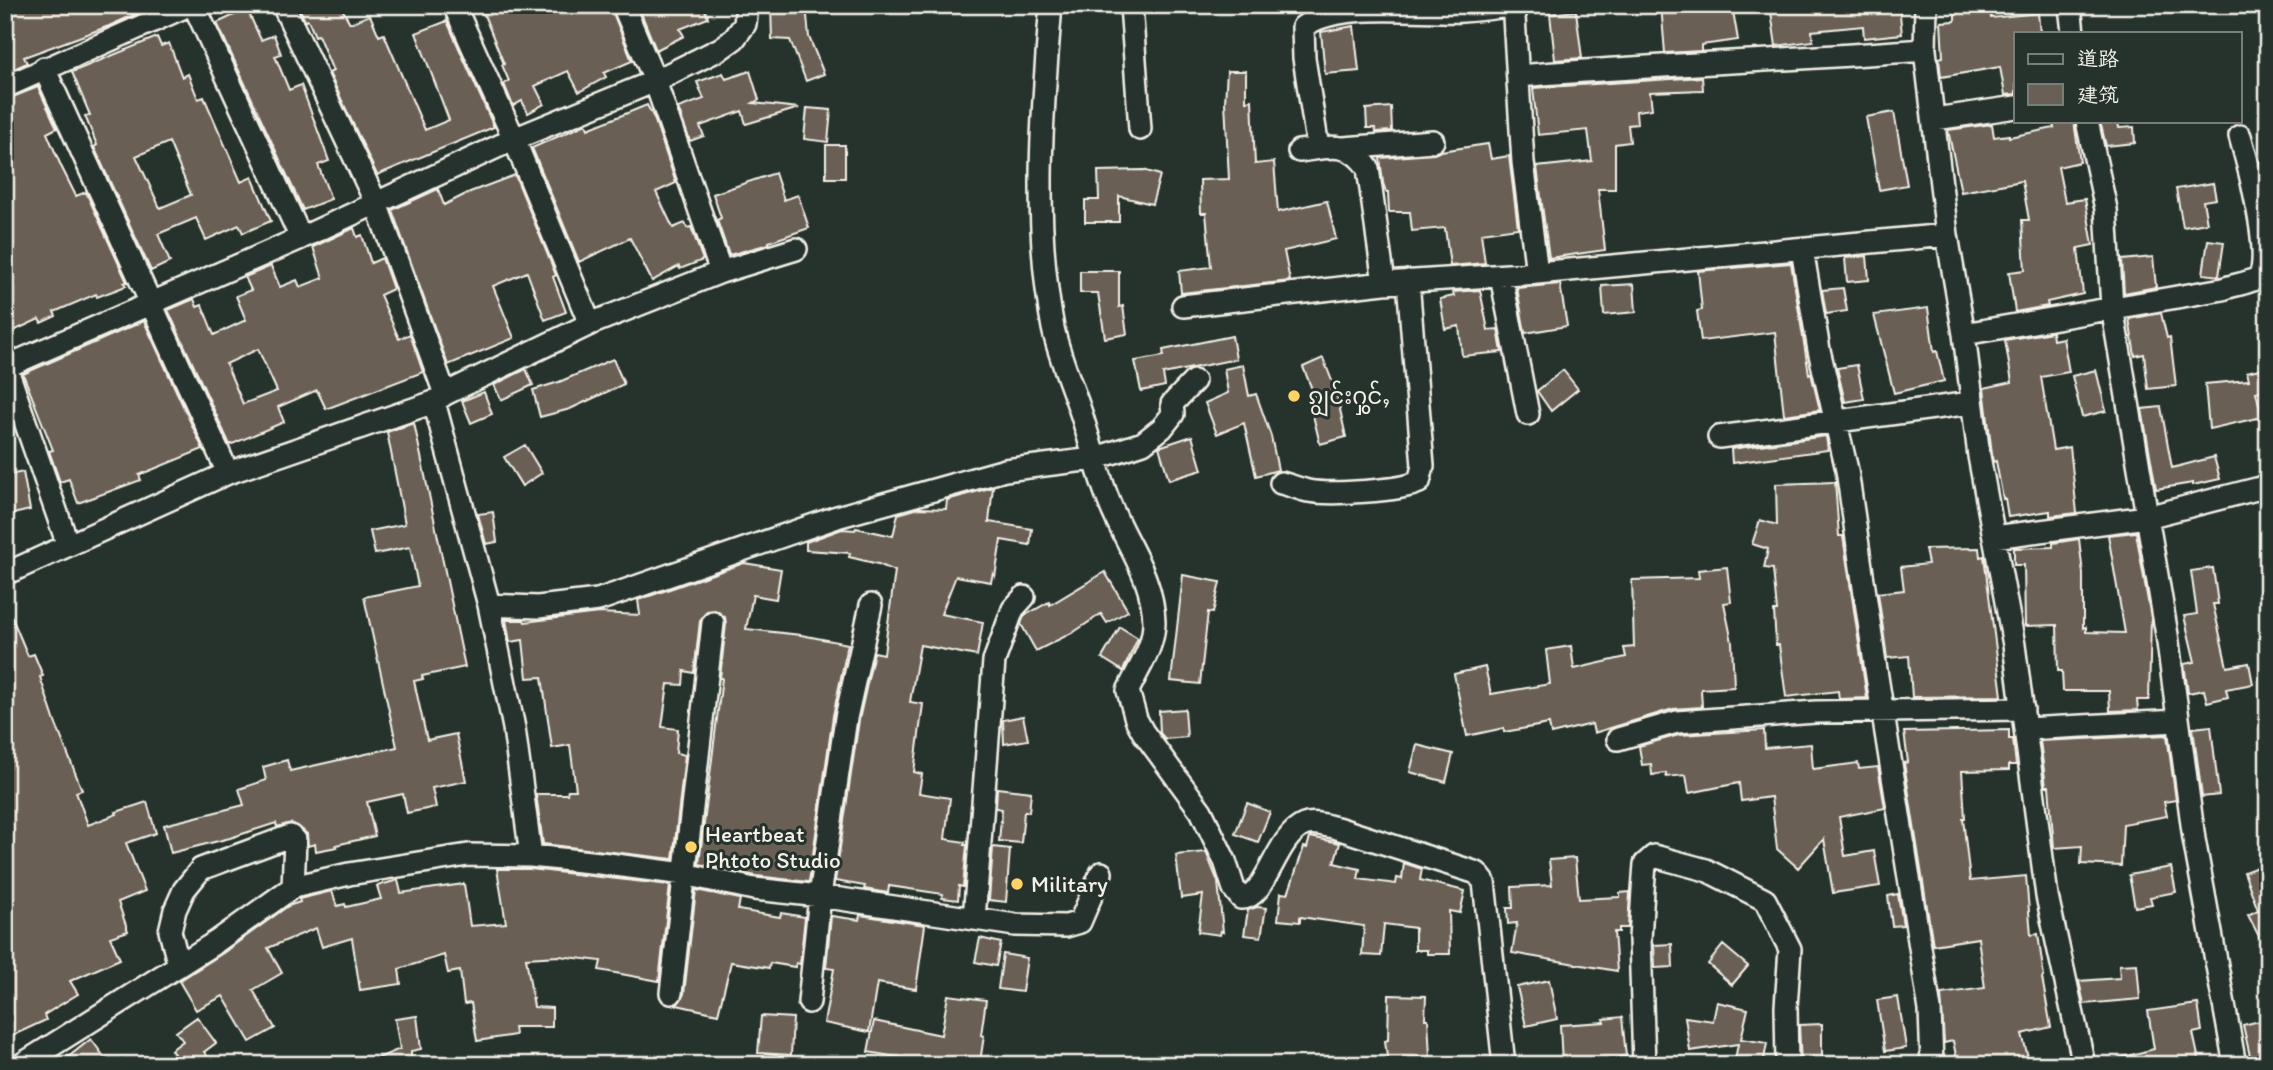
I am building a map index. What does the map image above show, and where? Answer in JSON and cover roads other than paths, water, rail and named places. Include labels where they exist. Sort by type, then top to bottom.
[{"type":"street","points":[[5,87],[192,5],[301,238]]},
{"type":"street","points":[[282,5],[376,203],[440,398],[489,605],[514,728],[531,856]]},
{"type":"street","points":[[454,5],[514,139],[590,324]]},
{"type":"street","points":[[623,5],[655,80],[721,272]]},
{"type":"street","points":[[68,545],[6,366],[301,238],[514,139],[655,80],[720,49],[734,39],[745,24],[747,5]]},
{"type":"street","points":[[1051,5],[1044,98],[1041,196],[1047,280],[1054,330],[1093,459],[1111,507],[1148,581],[1154,622],[1152,643],[1128,691],[1133,710],[1143,733],[1201,811],[1225,861],[1237,894],[1246,899],[1257,891],[1279,851],[1295,831],[1305,825],[1318,824],[1337,828],[1477,873],[1484,882],[1504,1065]]},
{"type":"street","points":[[1131,5],[1140,129]]},
{"type":"street","points":[[1433,141],[1309,150],[1304,27],[1314,18],[1385,10],[1464,11],[1518,5],[1514,17],[1523,162],[1537,273]]},
{"type":"street","points":[[1926,5],[1925,50],[1971,403],[2014,645],[2047,896],[2084,1065]]},
{"type":"street","points":[[2070,5],[2073,32]]},
{"type":"street","points":[[1518,76],[1651,65],[1925,50]]},
{"type":"street","points":[[44,68],[228,473]]},
{"type":"street","points":[[1935,119],[2014,107]]},
{"type":"street","points":[[2087,122],[2106,209],[2112,307],[2167,635],[2194,839],[2235,1065]]},
{"type":"street","points":[[1964,334],[2223,289],[2258,278],[2264,270],[2268,256],[2267,230],[2239,136]]},
{"type":"street","points":[[1345,148],[1359,155],[1368,168],[1384,283]]},
{"type":"street","points":[[1182,306],[1384,283],[1537,273],[1947,235]]},
{"type":"street","points":[[5,574],[228,473],[440,398],[590,324],[721,272],[796,249]]},
{"type":"street","points":[[1802,249],[1819,351],[1847,470],[1930,1010],[1933,1065]]},
{"type":"street","points":[[1501,276],[1528,414]]},
{"type":"street","points":[[1281,483],[1311,491],[1388,490],[1407,488],[1419,482],[1423,466],[1408,281]]},
{"type":"street","points":[[489,605],[538,607],[598,600],[837,517],[1005,470],[1093,459],[1143,443],[1162,428],[1172,414],[1172,404],[1194,381]]},
{"type":"street","points":[[1719,437],[1971,403]]},
{"type":"street","points":[[1994,537],[2147,517],[2268,486]]},
{"type":"street","points":[[974,919],[994,661],[1013,609],[1024,597]]},
{"type":"street","points":[[809,1002],[820,895],[846,718],[871,604]]},
{"type":"street","points":[[671,993],[713,623]]},
{"type":"street","points":[[1618,739],[1677,722],[1816,712],[1883,711],[2024,719],[2178,721]]},
{"type":"street","points":[[178,966],[170,931],[184,890],[201,869],[290,836],[295,840],[293,887]]},
{"type":"street","points":[[21,1065],[216,942],[293,887],[339,876],[468,855],[531,856],[684,874],[754,889],[820,895],[1015,925],[1066,926],[1080,922],[1101,873]]},
{"type":"street","points":[[1644,1065],[1640,939],[1645,864],[1654,856],[1706,870],[1765,900],[1790,949],[1786,1007],[1787,1065]]},
{"type":"place","name":"ၵျွင်းႁွင်ႇ","points":[[1294,396]]},
{"type":"place","name":"Heartbeat Phtoto Studio","points":[[691,847]]},
{"type":"place","name":"Military","points":[[1017,884]]}]
